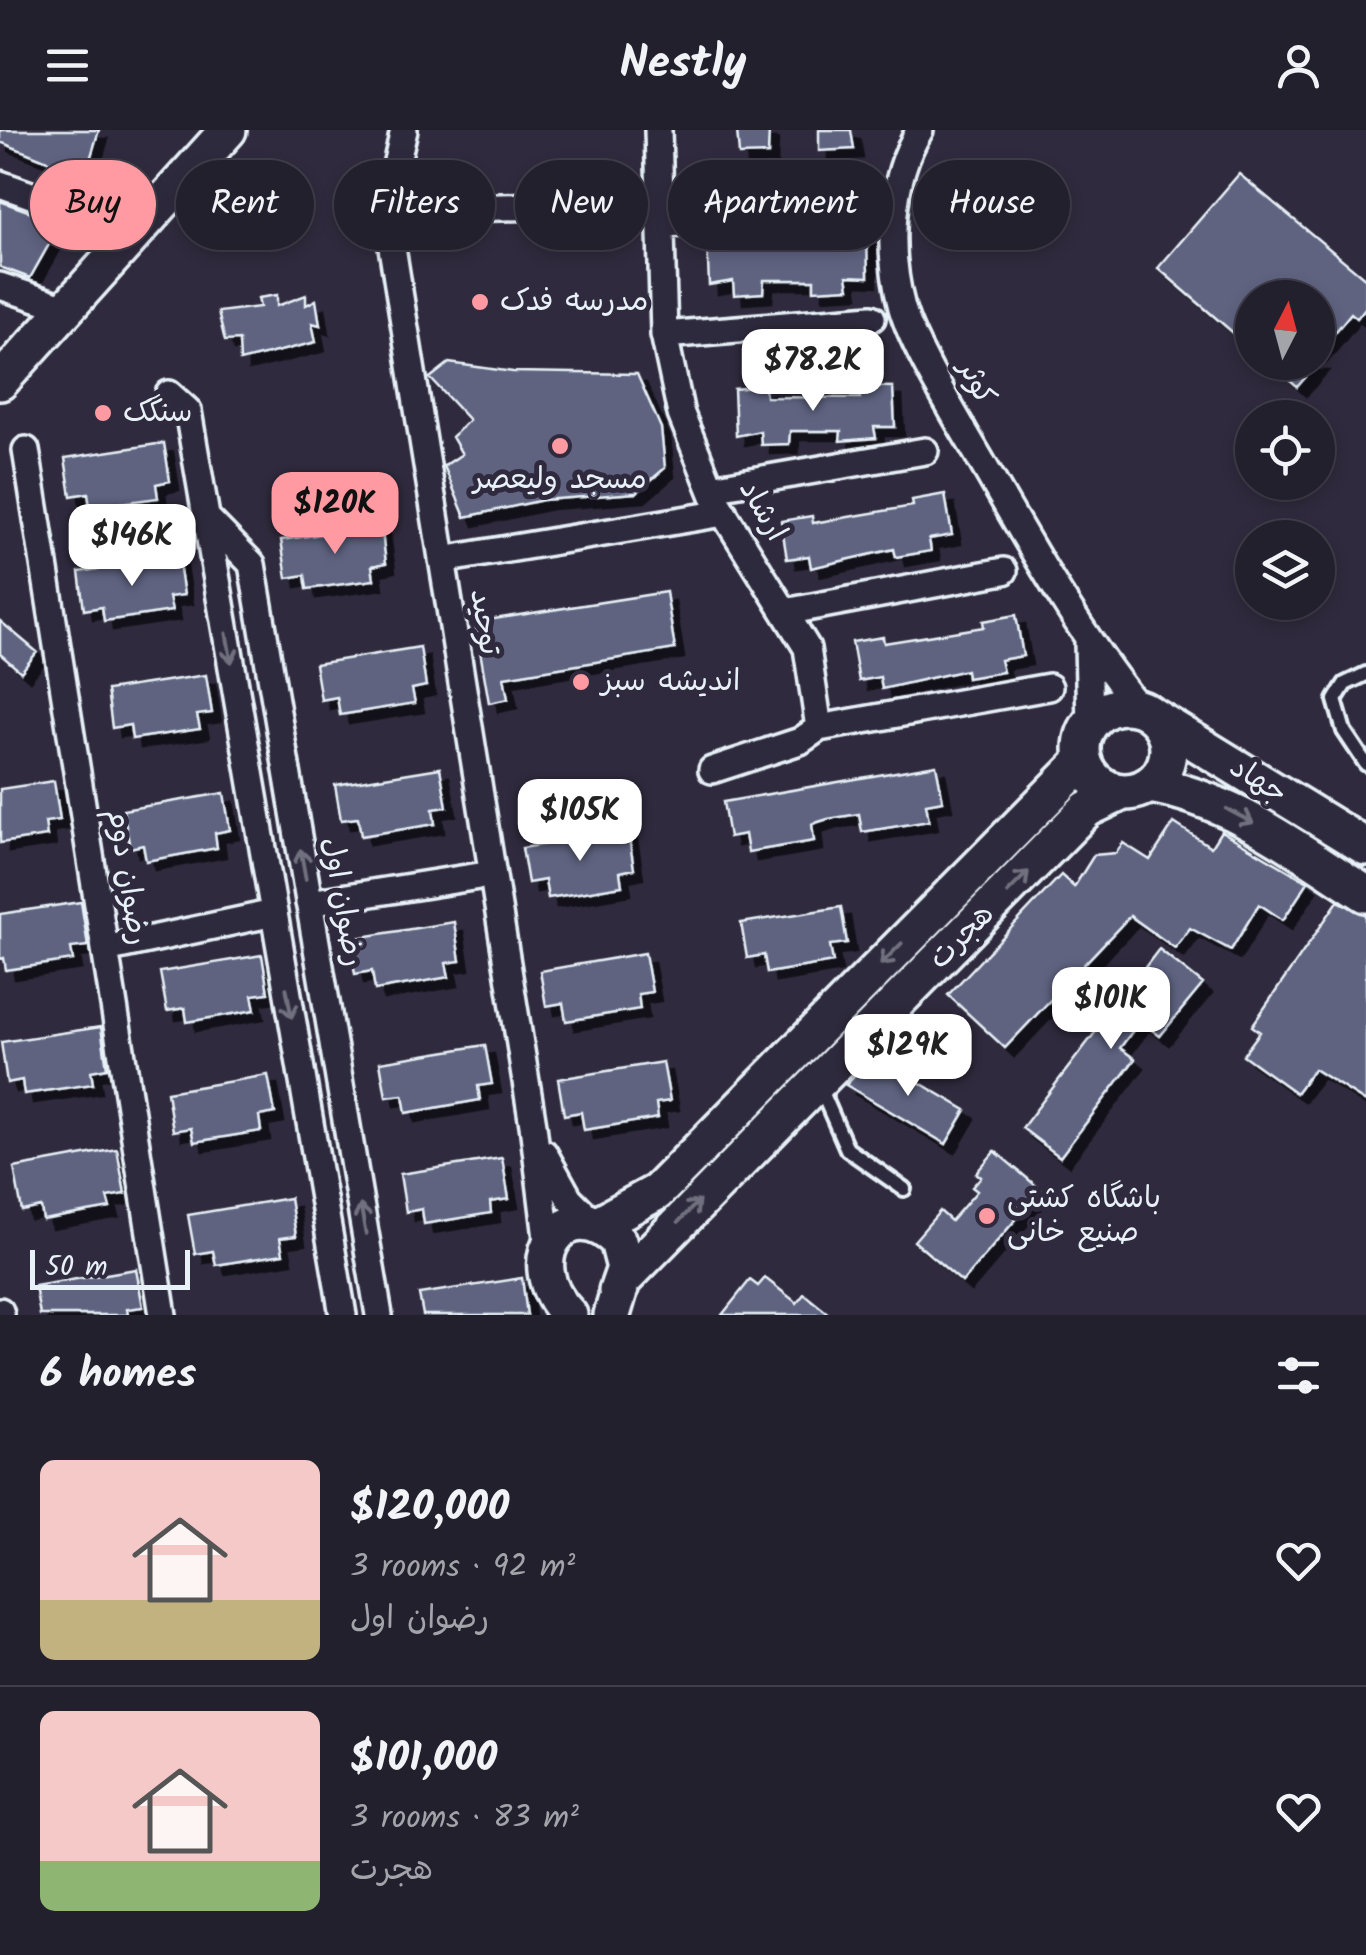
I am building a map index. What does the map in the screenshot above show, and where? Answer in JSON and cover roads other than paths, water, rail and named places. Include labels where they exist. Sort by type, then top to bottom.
[{"type":"main road","points":[[156,209],[228,130]]},
{"type":"main road","points":[[0,382],[119,250]]},
{"type":"main road","points":[[1112,708],[1145,712],[1166,737],[1165,764],[1136,789],[1098,783],[1083,760],[1082,748],[1090,724],[1112,708]]},
{"type":"main road","name":"جهاد","points":[[1145,712],[1366,848]]},
{"type":"main road","name":"هجرت","points":[[548,1246],[568,1227],[596,1225],[657,1192],[1083,760]]},
{"type":"main road","name":"جهاد","points":[[1136,789],[1203,796],[1247,818],[1366,894]]},
{"type":"main road","name":"هجرت","points":[[599,1315],[817,1083],[1087,810],[1136,789]]},
{"type":"main road","points":[[596,1225],[618,1241],[624,1254],[617,1298]]},
{"type":"main road","points":[[548,1246],[544,1273],[562,1310]]},
{"type":"street","name":"توحید","points":[[397,160],[404,130]]},
{"type":"street","name":"ارشاد","points":[[658,130],[664,334],[681,414],[724,513],[806,648],[819,728]]},
{"type":"street","name":"کوثر","points":[[920,130],[899,172],[893,228],[902,308],[954,413],[1088,644],[1145,712]]},
{"type":"street","points":[[0,184],[30,195]]},
{"type":"street","points":[[495,211],[668,213]]},
{"type":"street","name":"توحید","points":[[392,250],[533,1125]]},
{"type":"street","points":[[0,286],[66,308]]},
{"type":"street","points":[[664,334],[872,318]]},
{"type":"street","points":[[169,394],[188,411],[343,1315]]},
{"type":"street","name":"رضوان دوم","points":[[26,450],[163,1315]]},
{"type":"street","points":[[712,488],[925,451]]},
{"type":"street","points":[[442,560],[724,513]]},
{"type":"street","name":"رضوان اول","points":[[206,517],[252,564],[379,1315]]},
{"type":"street","points":[[785,612],[1004,571]]},
{"type":"street","name":"کوثر","points":[[1088,644],[1090,724]]},
{"type":"street","points":[[712,770],[800,742],[819,728],[1049,687]]},
{"type":"street","points":[[310,903],[492,874]]},
{"type":"street","points":[[105,949],[274,912]]},
{"type":"street","points":[[533,1125],[555,1178],[596,1225]]},
{"type":"street","points":[[533,1125],[548,1246]]},
{"type":"lane","points":[[1366,674],[1345,684],[1335,700],[1344,730],[1366,764]]},
{"type":"lane","points":[[817,1083],[847,1149],[904,1190]]},
{"type":"place","name":"مدرسه فدک","points":[[480,302]]},
{"type":"place","name":"سنگک","points":[[103,413]]},
{"type":"place","name":"مسجد ولیعصر","points":[[560,446]]},
{"type":"place","name":"اندیشه سبز","points":[[581,682]]},
{"type":"place","name":"باشگاه کشتی صنیع خانی","points":[[987,1216]]}]
